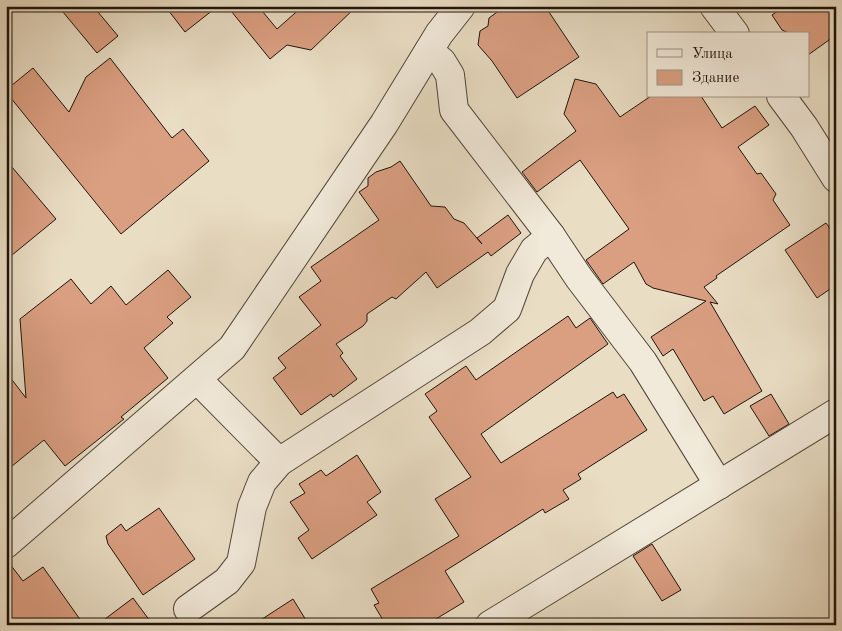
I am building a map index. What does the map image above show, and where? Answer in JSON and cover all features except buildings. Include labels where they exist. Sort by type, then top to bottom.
[{"type":"street","points":[[6,544],[232,348],[384,124],[428,51],[461,6]]},
{"type":"street","points":[[714,6],[734,32]]},
{"type":"street","points":[[428,51],[442,62],[450,75],[454,110],[551,236],[579,278],[643,362],[719,485]]},
{"type":"street","points":[[782,98],[836,178]]},
{"type":"street","points":[[188,609],[227,581],[241,563],[252,507],[262,482],[279,462],[480,332],[507,309],[520,274],[534,250],[551,236]]},
{"type":"street","points":[[196,379],[279,462]]},
{"type":"street","points":[[490,625],[836,413]]}]
